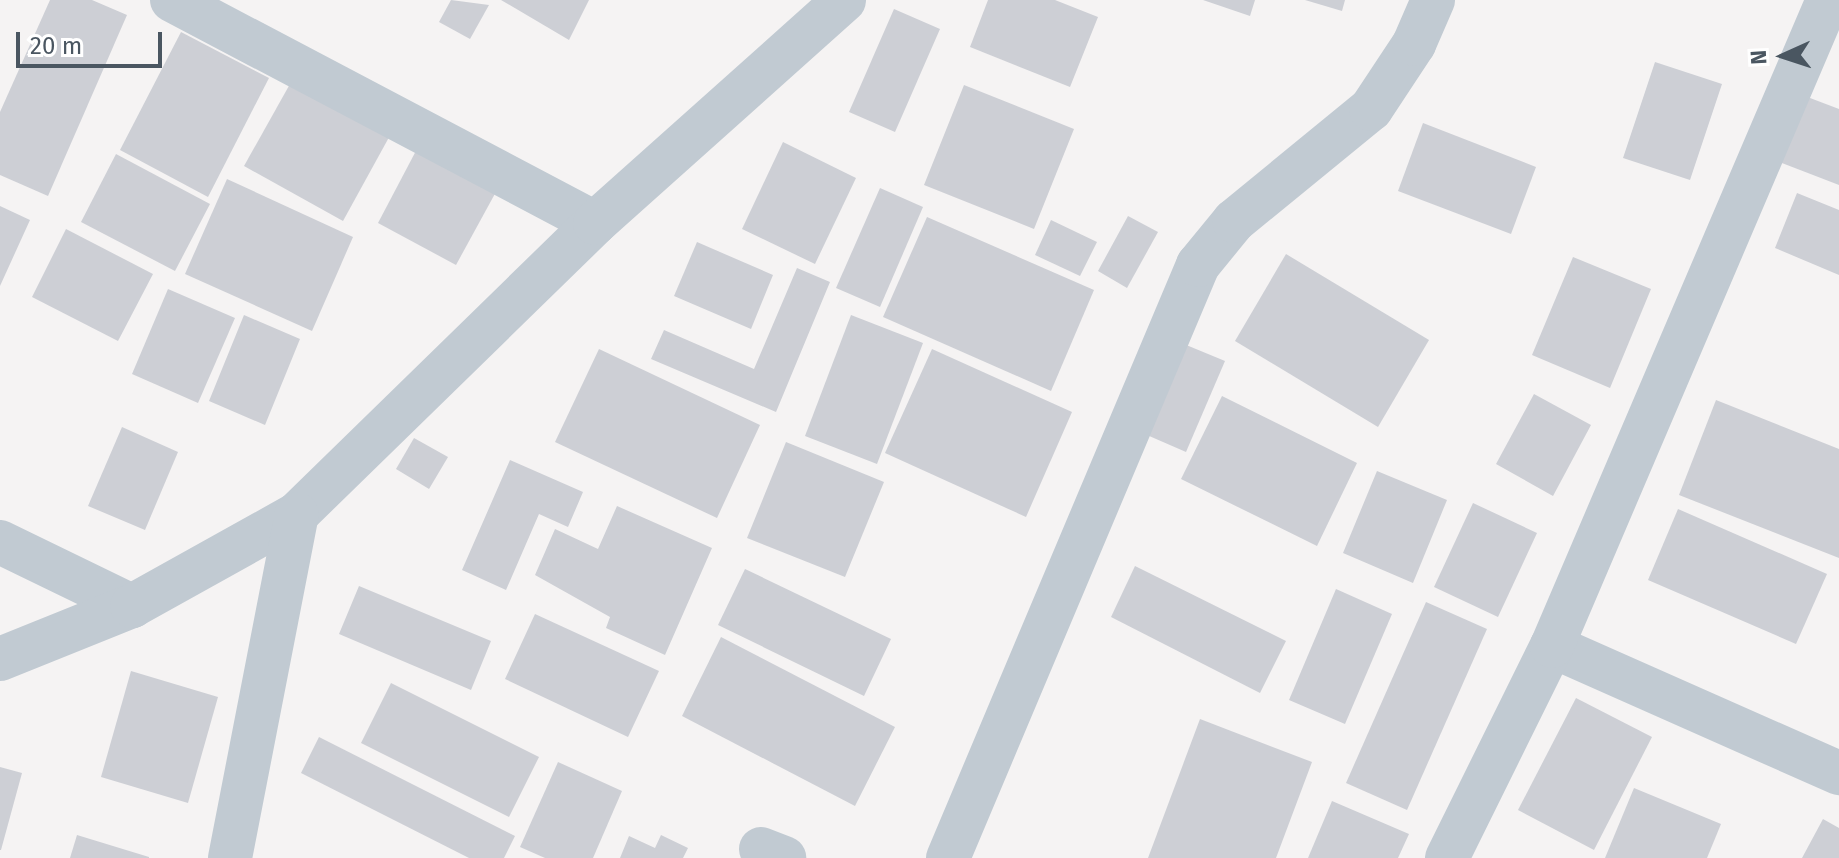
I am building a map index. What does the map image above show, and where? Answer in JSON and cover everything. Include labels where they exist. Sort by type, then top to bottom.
[{"type":"street","points":[[172,0],[595,223]]},
{"type":"street","points":[[0,659],[132,606],[297,514],[595,223],[844,0]]},
{"type":"street","points":[[948,858],[1198,265],[1234,221],[1371,109],[1414,44],[1433,0]]},
{"type":"street","points":[[1447,858],[1552,646],[1824,7]]},
{"type":"street","points":[[230,858],[297,514]]},
{"type":"street","points":[[0,542],[132,606]]},
{"type":"street","points":[[1552,646],[1839,773]]},
{"type":"building","points":[[50,0],[92,0],[127,15],[48,196],[0,175],[0,112]]},
{"type":"building","points":[[451,0],[489,5],[470,39],[439,22]]},
{"type":"building","points":[[501,0],[589,0],[569,40]]},
{"type":"building","points":[[988,0],[1055,0],[1098,17],[1070,87],[970,47]]},
{"type":"building","points":[[1203,0],[1255,0],[1250,16]]},
{"type":"building","points":[[1305,0],[1345,0],[1342,11]]},
{"type":"building","points":[[894,9],[940,29],[895,132],[849,112]]},
{"type":"building","points":[[181,32],[269,78],[208,197],[120,150]]},
{"type":"building","points":[[1655,62],[1722,84],[1690,180],[1623,158]]},
{"type":"building","points":[[295,75],[393,130],[343,221],[244,166]]},
{"type":"building","points":[[964,85],[1074,129],[1034,229],[924,185]]},
{"type":"building","points":[[1789,90],[1839,109],[1839,185],[1764,156]]},
{"type":"building","points":[[1423,123],[1536,167],[1511,234],[1398,191]]},
{"type":"building","points":[[783,142],[856,178],[815,264],[742,229]]},
{"type":"building","points":[[418,147],[497,190],[456,265],[378,223]]},
{"type":"building","points":[[116,154],[210,204],[175,271],[81,222]]},
{"type":"building","points":[[227,179],[353,237],[312,331],[185,274]]},
{"type":"building","points":[[880,188],[923,207],[880,307],[836,288]]},
{"type":"building","points":[[1797,193],[1839,210],[1839,275],[1775,248]]},
{"type":"building","points":[[0,206],[30,220],[0,286]]},
{"type":"building","points":[[1128,216],[1158,232],[1127,288],[1098,271]]},
{"type":"building","points":[[927,217],[1094,290],[1051,391],[883,317]]},
{"type":"building","points":[[1051,220],[1097,242],[1080,276],[1035,255]]},
{"type":"building","points":[[66,229],[153,274],[118,341],[32,297]]},
{"type":"building","points":[[697,242],[773,275],[751,329],[674,296]]},
{"type":"building","points":[[1286,254],[1429,340],[1378,427],[1235,341]]},
{"type":"building","points":[[1573,257],[1651,289],[1610,388],[1532,355]]},
{"type":"building","points":[[797,268],[830,282],[776,412],[651,359],[664,330],[754,369]]},
{"type":"building","points":[[168,289],[235,318],[198,403],[132,374]]},
{"type":"building","points":[[244,315],[300,339],[265,425],[209,401]]},
{"type":"building","points":[[851,315],[923,343],[877,464],[805,436]]},
{"type":"building","points":[[1179,342],[1225,361],[1186,452],[1140,432]]},
{"type":"building","points":[[599,349],[760,425],[717,518],[555,442]]},
{"type":"building","points":[[932,349],[1072,412],[1026,517],[885,453]]},
{"type":"building","points":[[1534,394],[1591,425],[1553,496],[1496,464]]},
{"type":"building","points":[[1222,396],[1357,463],[1317,546],[1181,479]]},
{"type":"building","points":[[1716,400],[1839,449],[1839,558],[1679,495]]},
{"type":"building","points":[[122,427],[178,452],[145,530],[88,506]]},
{"type":"building","points":[[414,438],[448,457],[429,489],[396,469]]},
{"type":"building","points":[[786,442],[884,482],[845,577],[747,538]]},
{"type":"building","points":[[510,460],[583,492],[568,527],[539,514],[506,590],[462,570]]},
{"type":"building","points":[[1377,471],[1447,500],[1413,583],[1343,553]]},
{"type":"building","points":[[1473,503],[1537,533],[1498,617],[1434,587]]},
{"type":"building","points":[[617,506],[712,548],[665,655],[606,628],[610,617],[535,575],[555,529],[598,549]]},
{"type":"building","points":[[1678,509],[1827,574],[1796,644],[1648,580]]},
{"type":"building","points":[[1135,566],[1286,641],[1260,693],[1111,617]]},
{"type":"building","points":[[745,569],[891,639],[864,696],[718,625]]},
{"type":"building","points":[[359,586],[491,641],[471,690],[339,634]]},
{"type":"building","points":[[1336,589],[1392,614],[1345,724],[1289,700]]},
{"type":"building","points":[[1426,602],[1487,629],[1407,810],[1346,783]]},
{"type":"building","points":[[535,614],[659,671],[628,737],[505,679]]},
{"type":"building","points":[[721,637],[895,727],[855,806],[682,716]]},
{"type":"building","points":[[131,671],[218,697],[188,803],[101,777]]},
{"type":"building","points":[[391,683],[539,757],[509,817],[361,743]]},
{"type":"building","points":[[1576,698],[1652,737],[1594,850],[1518,810]]},
{"type":"building","points":[[1200,719],[1312,762],[1276,858],[1148,858]]},
{"type":"building","points":[[319,737],[515,836],[504,858],[469,858],[301,773]]},
{"type":"building","points":[[558,762],[622,791],[593,858],[545,858],[520,847]]},
{"type":"building","points":[[0,767],[22,773],[1,850],[0,850]]},
{"type":"building","points":[[1634,788],[1721,824],[1707,858],[1605,858]]},
{"type":"building","points":[[1332,801],[1409,834],[1398,858],[1308,858]]},
{"type":"building","points":[[1823,819],[1839,828],[1839,858],[1802,858]]},
{"type":"building","points":[[77,835],[149,857],[149,858],[70,858]]},
{"type":"building","points":[[661,835],[688,848],[683,858],[620,858],[629,836],[655,848]]}]
